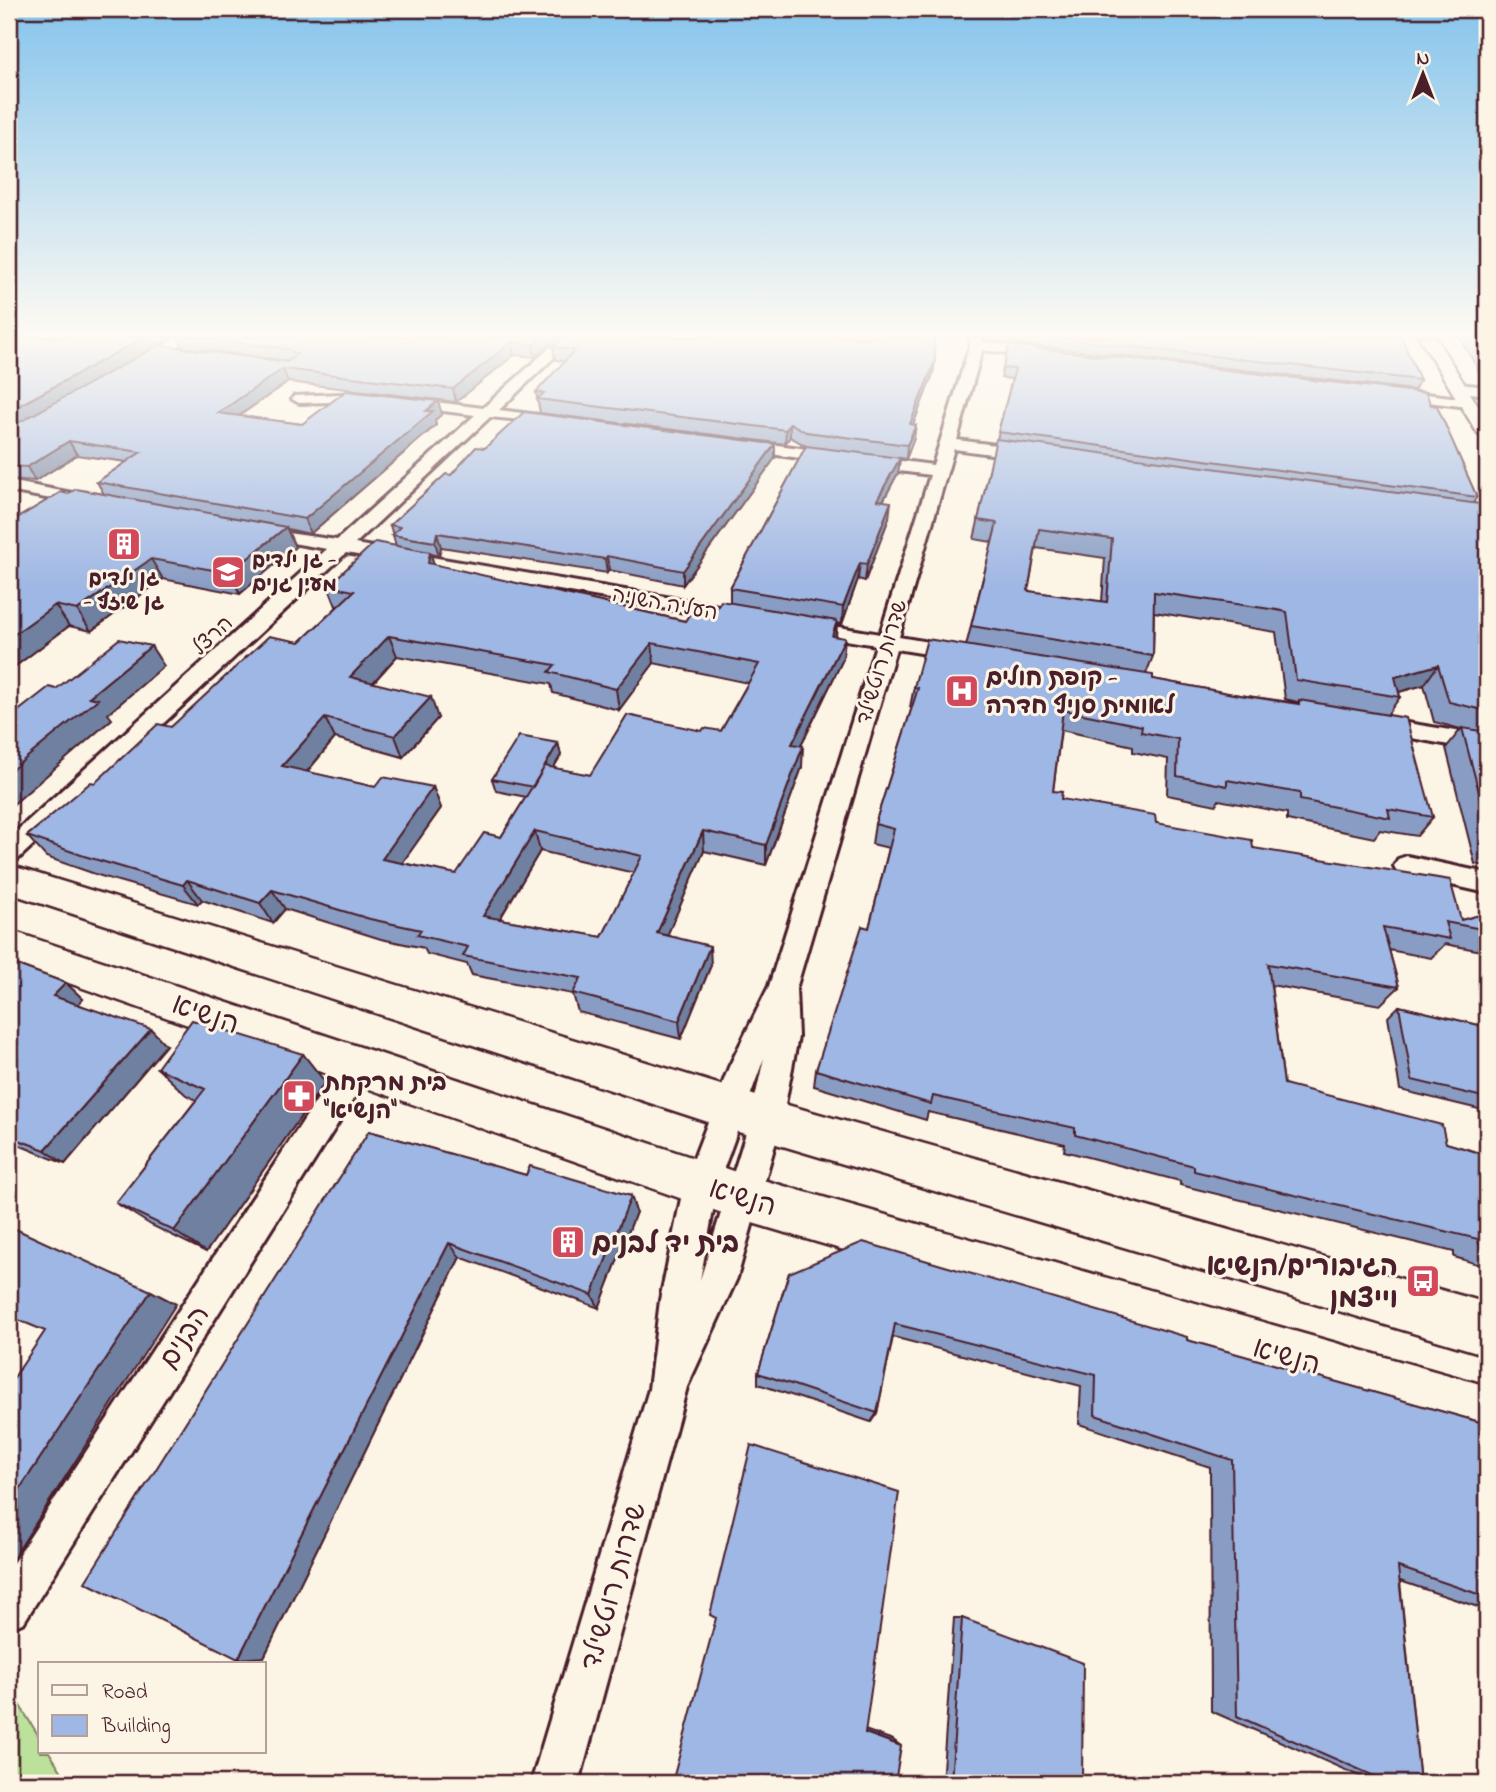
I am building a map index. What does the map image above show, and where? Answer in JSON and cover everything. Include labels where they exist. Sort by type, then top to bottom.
[{"type":"main road","points":[[9,879],[747,1115],[1487,1329]]},
{"type":"main road","name":"הנשיא","points":[[9,946],[722,1191],[1487,1413]]},
{"type":"street","name":"הרצל","points":[[9,852],[477,421]]},
{"type":"street","points":[[558,421],[569,422]]},
{"type":"street","name":"שדרות רוטשילד","points":[[555,1783],[668,1389],[699,1329],[719,1278],[722,1191],[747,1115],[783,1037],[783,987],[953,421]]},
{"type":"street","points":[[719,442],[939,471]]},
{"type":"street","points":[[947,443],[1044,456]]},
{"type":"street","points":[[9,486],[115,506]]},
{"type":"street","name":"העליה השניה","points":[[234,528],[983,657]]},
{"type":"street","points":[[1351,721],[1487,744]]},
{"type":"street","points":[[1407,866],[1487,883]]},
{"type":"street","name":"הבנים","points":[[9,1607],[358,1064]]},
{"type":"green space","points":[[9,1688],[38,1735],[38,1754],[50,1754],[69,1783],[9,1783]]},
{"type":"building","points":[[22,421],[276,421],[302,424],[306,421],[422,421],[305,519],[97,482],[141,452],[69,441],[27,467],[9,466],[9,428]]},
{"type":"building","points":[[515,421],[592,421],[775,444],[683,571],[607,556],[605,559],[437,533],[435,542],[392,535],[400,527],[390,525],[446,474],[451,475],[476,447],[485,448]]},
{"type":"building","points":[[711,421],[911,421],[910,424],[916,425],[907,445],[806,432],[790,423],[786,430]]},
{"type":"building","points":[[1001,421],[1443,421],[1477,497],[998,432]]},
{"type":"building","points":[[996,439],[1487,505],[1487,711],[1449,702],[1438,665],[1395,677],[1400,697],[1296,680],[1287,612],[1277,610],[1154,592],[1153,656],[971,626],[997,523],[978,520]],"holes":[[[1039,529],[1112,539],[1107,602],[1028,591]]]},
{"type":"building","points":[[806,446],[900,458],[877,500],[891,502],[867,564],[860,563],[843,607],[730,588]]},
{"type":"building","points":[[76,489],[286,527],[230,573],[151,559],[77,610],[55,605],[9,638],[9,523],[61,492],[68,494]]},
{"type":"building","points":[[375,542],[430,552],[428,563],[685,621],[693,609],[714,613],[721,601],[837,621],[832,636],[845,638],[792,744],[803,746],[766,845],[703,831],[657,933],[710,946],[679,1021],[573,993],[581,978],[463,956],[468,947],[417,935],[421,930],[370,919],[272,890],[260,903],[187,880],[183,885],[27,836],[91,782],[95,783],[158,724],[171,727],[269,636],[300,642],[354,591],[328,586]],"holes":[[[389,636],[555,665],[549,672],[616,689],[652,643],[759,664],[721,731],[704,728],[702,731],[627,715],[590,775],[545,766],[501,837],[484,833],[456,874],[382,859],[433,787],[383,777],[375,787],[282,766],[325,718],[395,736],[431,697],[350,677]],[[535,831],[642,856],[602,937],[483,916]]]},
{"type":"building","points":[[119,639],[151,646],[89,697],[98,699],[9,772],[9,710],[17,712],[49,687],[56,689]]},
{"type":"building","points":[[927,639],[1153,675],[1153,679],[1233,694],[1299,704],[1299,700],[1406,718],[1433,817],[1388,809],[1390,818],[1300,800],[1300,793],[1227,780],[1227,786],[1177,776],[1178,739],[1141,732],[1142,726],[1063,710],[1053,791],[1062,792],[1061,799],[1155,815],[1156,823],[1252,840],[1253,848],[1450,880],[1461,920],[1487,913],[1487,930],[1445,922],[1450,939],[1383,927],[1399,987],[1268,964],[1284,1084],[1442,1125],[1446,1143],[1487,1155],[1487,1247],[1479,1244],[1478,1239],[1194,1171],[1194,1166],[1075,1135],[1075,1128],[933,1096],[931,1104],[816,1070],[862,926],[869,928],[894,829],[875,824],[918,688],[914,687]]},
{"type":"building","points":[[1462,728],[1487,732],[1487,822]]},
{"type":"building","points":[[519,736],[558,743],[533,787],[492,779]]},
{"type":"building","points":[[9,962],[66,983],[53,996],[151,1029],[45,1150],[9,1136],[9,1066],[14,1060],[9,1057]]},
{"type":"building","points":[[1399,1006],[1487,1027],[1487,1098],[1412,1080]]},
{"type":"building","points":[[192,1020],[303,1054],[174,1231],[116,1203],[205,1089],[157,1068]]},
{"type":"building","points":[[369,1131],[526,1175],[530,1166],[631,1196],[592,1295],[449,1243],[238,1659],[85,1582]]},
{"type":"building","points":[[9,1226],[151,1291],[9,1505],[9,1385],[45,1331],[9,1316]]},
{"type":"building","points":[[863,1242],[1187,1337],[1187,1340],[1487,1424],[1487,1597],[1398,1567],[1420,1783],[1390,1783],[1237,1716],[1232,1460],[1095,1415],[1096,1375],[895,1324],[877,1413],[758,1373],[789,1273]]},
{"type":"building","points":[[751,1445],[899,1492],[865,1733],[901,1746],[895,1783],[672,1783],[716,1618],[710,1615]]},
{"type":"building","points":[[962,1618],[1083,1663],[1082,1783],[951,1783]]},
{"type":"place","name":"גן ילדים - גן שיזף","points":[[124,544]]},
{"type":"place","name":"גן ילדים - מעין גנים","points":[[228,572]]},
{"type":"place","name":"קופת חולים - לאומית סניף חדרה","points":[[962,691]]},
{"type":"place","name":"בית מרקחת \"הנשיא\"","points":[[299,1096]]},
{"type":"place","name":"בית יד לבנים","points":[[568,1242]]},
{"type":"place","name":"הגיבורים/הנשיא וייצמן","points":[[1423,1281]]}]
